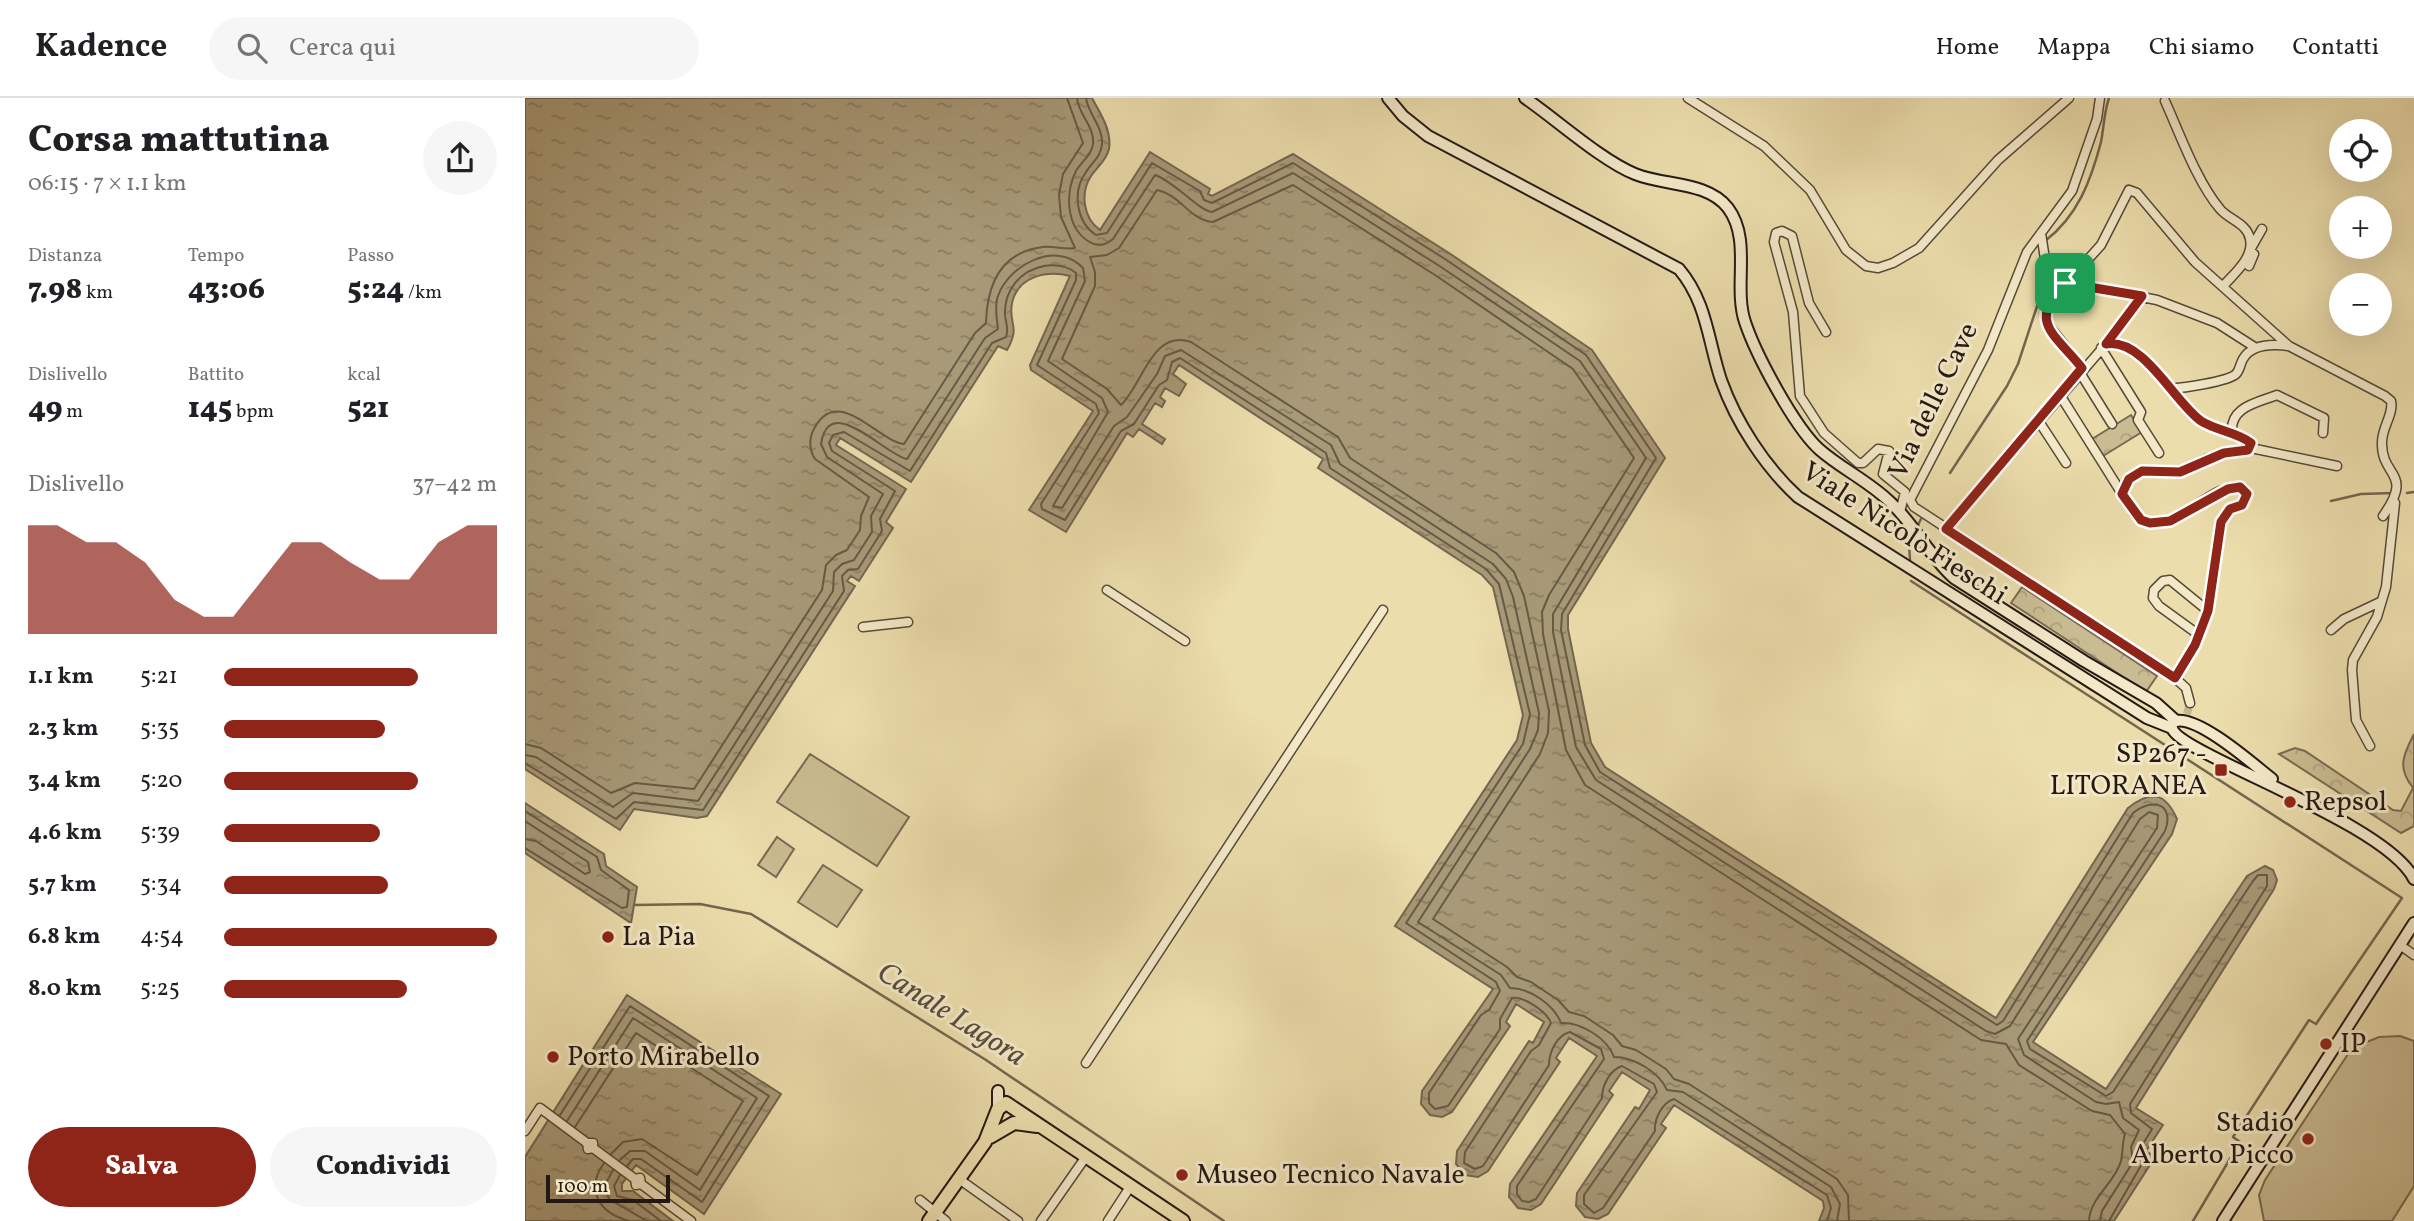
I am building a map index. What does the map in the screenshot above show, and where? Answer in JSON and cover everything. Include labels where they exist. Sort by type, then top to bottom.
[{"type":"main road","name":"Viale Nicolò Fieschi","points":[[1388,98],[1403,117],[1428,136],[1679,270],[1696,295],[1707,322],[1726,393],[1763,457],[1798,497],[2140,713],[2181,721],[2220,739],[2285,789]]},
{"type":"main road","points":[[1525,98],[1622,167],[1650,179],[1702,190],[1726,206],[1739,235],[1739,284],[1745,322],[1798,426],[1817,448],[1900,512],[1938,563],[1954,578],[2156,703],[2181,721],[2190,731],[2180,738],[2173,733],[2181,721]]},
{"type":"main road","name":"Viale Nicolò Fieschi","points":[[2180,738],[2209,755],[2285,789],[2393,853],[2414,879]]},
{"type":"main road","points":[[2223,1221],[2414,923]]},
{"type":"main road","points":[[932,1217],[1007,1114],[1042,1129],[1183,1221]]},
{"type":"street","points":[[1688,98],[1764,145],[1810,190],[1846,250],[1865,266],[1878,268],[1893,264],[1919,248],[1997,160],[2069,98]]},
{"type":"street","name":"Via delle Cave","points":[[2100,98],[2097,120],[2072,191],[2027,252],[1970,386],[1910,500],[1914,507],[1946,529],[2175,678],[2186,688],[2190,703]]},
{"type":"street","points":[[2165,101],[2220,209],[2246,230],[2250,250],[2254,254],[2249,266]]},
{"type":"street","points":[[2112,424],[2081,369],[2046,322],[2046,306],[2101,245],[2124,194],[2132,189],[2195,262],[2224,285],[2289,346],[2391,401],[2392,410],[2384,428],[2382,445],[2388,461],[2400,478],[2400,496],[2383,516]]},
{"type":"street","points":[[2224,285],[2244,262],[2262,229]]},
{"type":"street","points":[[1826,332],[1805,293],[1792,236],[1785,232],[1776,233],[1774,242],[1793,312],[1797,382],[1805,408],[1824,433],[1859,463],[1863,463],[1878,449],[1888,451],[1883,474],[1905,492],[1900,512]]},
{"type":"street","points":[[2041,235],[2047,272],[2065,283],[2142,296],[2217,323],[2256,348]]},
{"type":"street","points":[[1946,529],[2103,346],[2142,296]]},
{"type":"street","points":[[2103,346],[2129,349],[2153,368],[2201,420],[2250,441],[2251,448]]},
{"type":"street","points":[[2103,346],[2141,412],[2138,420],[2159,453]]},
{"type":"street","points":[[2171,388],[2227,380],[2235,374],[2244,357],[2256,348],[2289,346]]},
{"type":"street","points":[[2186,405],[2189,387]]},
{"type":"street","points":[[2232,434],[2232,418],[2238,411],[2280,391],[2324,418],[2323,433]]},
{"type":"street","points":[[2060,395],[2141,520],[2160,524],[2215,494],[2235,487],[2244,489],[2247,500],[2230,509],[2221,522],[2208,611],[2199,635],[2175,678]]},
{"type":"street","points":[[2038,420],[2066,463]]},
{"type":"street","points":[[2122,494],[2129,479],[2142,471],[2180,472],[2208,458],[2251,448],[2337,466]]},
{"type":"street","points":[[2370,746],[2356,720],[2353,660],[2377,617],[2386,587],[2395,503]]},
{"type":"street","points":[[2199,635],[2159,606],[2153,598],[2154,590],[2163,581],[2170,580],[2208,611]]},
{"type":"street","points":[[1107,590],[1185,641]]},
{"type":"street","points":[[2331,630],[2344,619],[2380,602]]},
{"type":"street","points":[[1086,1063],[1383,610]]},
{"type":"street","points":[[863,627],[908,622]]},
{"type":"street","points":[[2400,945],[2414,956]]},
{"type":"street","points":[[525,1131],[540,1108],[691,1221]]},
{"type":"street","points":[[1041,1221],[1085,1158]]},
{"type":"street","points":[[959,1179],[1018,1221]]},
{"type":"street","points":[[1108,1221],[1130,1187]]},
{"type":"street","points":[[920,1200],[932,1217],[946,1221]]},
{"type":"green space","points":[[2131,415],[2142,432],[2103,456],[2092,439]]},
{"type":"green space","points":[[2022,587],[2157,676],[2146,692],[2011,603]]},
{"type":"green space","points":[[2414,734],[2414,826],[2401,833],[2279,754],[2295,748],[2305,751],[2393,810],[2401,811],[2413,788],[2405,774],[2403,761]]},
{"type":"green space","points":[[810,754],[909,817],[877,866],[777,802]]},
{"type":"green space","points":[[777,837],[794,849],[776,877],[758,865]]},
{"type":"green space","points":[[823,865],[862,890],[837,927],[798,902]]},
{"type":"green space","points":[[2400,1036],[2414,1041],[2414,1186],[2392,1221],[2264,1221],[2259,1195],[2265,1180],[2352,1048],[2379,1037]]},
{"type":"water","points":[[525,98],[1092,98],[1109,135],[1106,157],[1091,176],[1085,190],[1087,212],[1100,230],[1150,152],[1210,189],[1208,194],[1212,196],[1293,154],[1449,253],[1592,350],[1665,458],[1568,615],[1568,629],[1591,743],[1605,767],[1996,1018],[2128,808],[2150,796],[2162,799],[2168,803],[2177,819],[2172,834],[2033,1042],[2106,1089],[2247,876],[2265,866],[2273,870],[2277,880],[2274,889],[2136,1108],[2163,1125],[2146,1151],[2155,1157],[2114,1221],[1819,1221],[1824,1208],[1823,1201],[1674,1105],[1661,1124],[1666,1128],[1608,1214],[1598,1219],[1585,1217],[1576,1206],[1577,1193],[1635,1107],[1639,1109],[1650,1090],[1622,1072],[1609,1091],[1613,1095],[1541,1204],[1531,1210],[1518,1208],[1509,1197],[1510,1184],[1597,1056],[1569,1038],[1556,1058],[1560,1062],[1488,1171],[1478,1177],[1465,1175],[1456,1164],[1457,1151],[1529,1041],[1533,1043],[1544,1022],[1516,1004],[1506,1022],[1510,1026],[1452,1112],[1442,1117],[1430,1115],[1421,1104],[1422,1091],[1493,989],[1395,926],[1517,740],[1523,715],[1493,587],[1482,575],[1318,468],[1323,459],[1179,365],[1173,374],[1186,384],[1179,396],[1165,388],[1160,397],[1165,401],[1162,407],[1155,403],[1142,424],[1165,439],[1162,444],[1139,429],[1133,437],[1127,433],[1066,532],[1029,510],[1093,411],[1031,370],[1030,365],[1070,276],[1043,275],[1020,287],[1012,303],[1014,330],[1007,350],[998,346],[911,482],[840,438],[836,445],[906,489],[886,522],[893,528],[859,581],[851,576],[847,581],[855,586],[707,816],[697,818],[634,809],[620,830],[525,769]]},
{"type":"water","points":[[525,803],[604,854],[606,866],[637,887],[631,923],[525,853]]},
{"type":"water","points":[[627,995],[781,1094],[704,1214],[636,1165],[622,1184],[622,1191],[633,1191],[673,1221],[525,1221],[525,1157]]},
{"type":"waterway","points":[[2045,241],[2075,209],[2088,183],[2101,142],[2109,98]]},
{"type":"waterway","points":[[1950,473],[2007,386],[2018,364],[2041,294],[2041,246]]},
{"type":"waterway","points":[[2407,493],[2414,492]]},
{"type":"waterway","points":[[2331,501],[2361,494],[2393,493]]},
{"type":"waterway","points":[[1917,527],[1921,519]]},
{"type":"waterway","points":[[1910,560],[1909,544],[1913,536]]},
{"type":"waterway","points":[[1911,581],[2402,898],[2316,1024],[2309,1020],[2233,1137],[2240,1142],[2193,1221]]},
{"type":"waterway","name":"Canale Lagora","points":[[634,905],[700,904],[751,914],[986,1060],[1224,1221]]},
{"type":"tunnel","points":[[2187,714],[2190,703]]},
{"type":"place","name":"SP267 - LITORANEA","points":[[2221,770]]},
{"type":"place","name":"Repsol","points":[[2290,802]]},
{"type":"place","name":"La Pia","points":[[608,937]]},
{"type":"place","name":"IP","points":[[2326,1044]]},
{"type":"place","name":"Porto Mirabello","points":[[553,1057]]},
{"type":"place","name":"Stadio Alberto Picco","points":[[2308,1139]]},
{"type":"place","name":"Museo Tecnico Navale","points":[[1182,1175]]},
{"type":"route","points":[[2065,283],[2142,296],[2106,344],[2112,343],[2129,349],[2153,368],[2201,420],[2251,443],[2248,450],[2208,458],[2180,472],[2142,471],[2129,479],[2122,494],[2141,520],[2160,524],[2228,489],[2240,487],[2247,494],[2247,500],[2242,505],[2224,514],[2204,625],[2175,678],[1946,529],[2082,368],[2049,328],[2044,313],[2052,296],[2065,283]]}]
